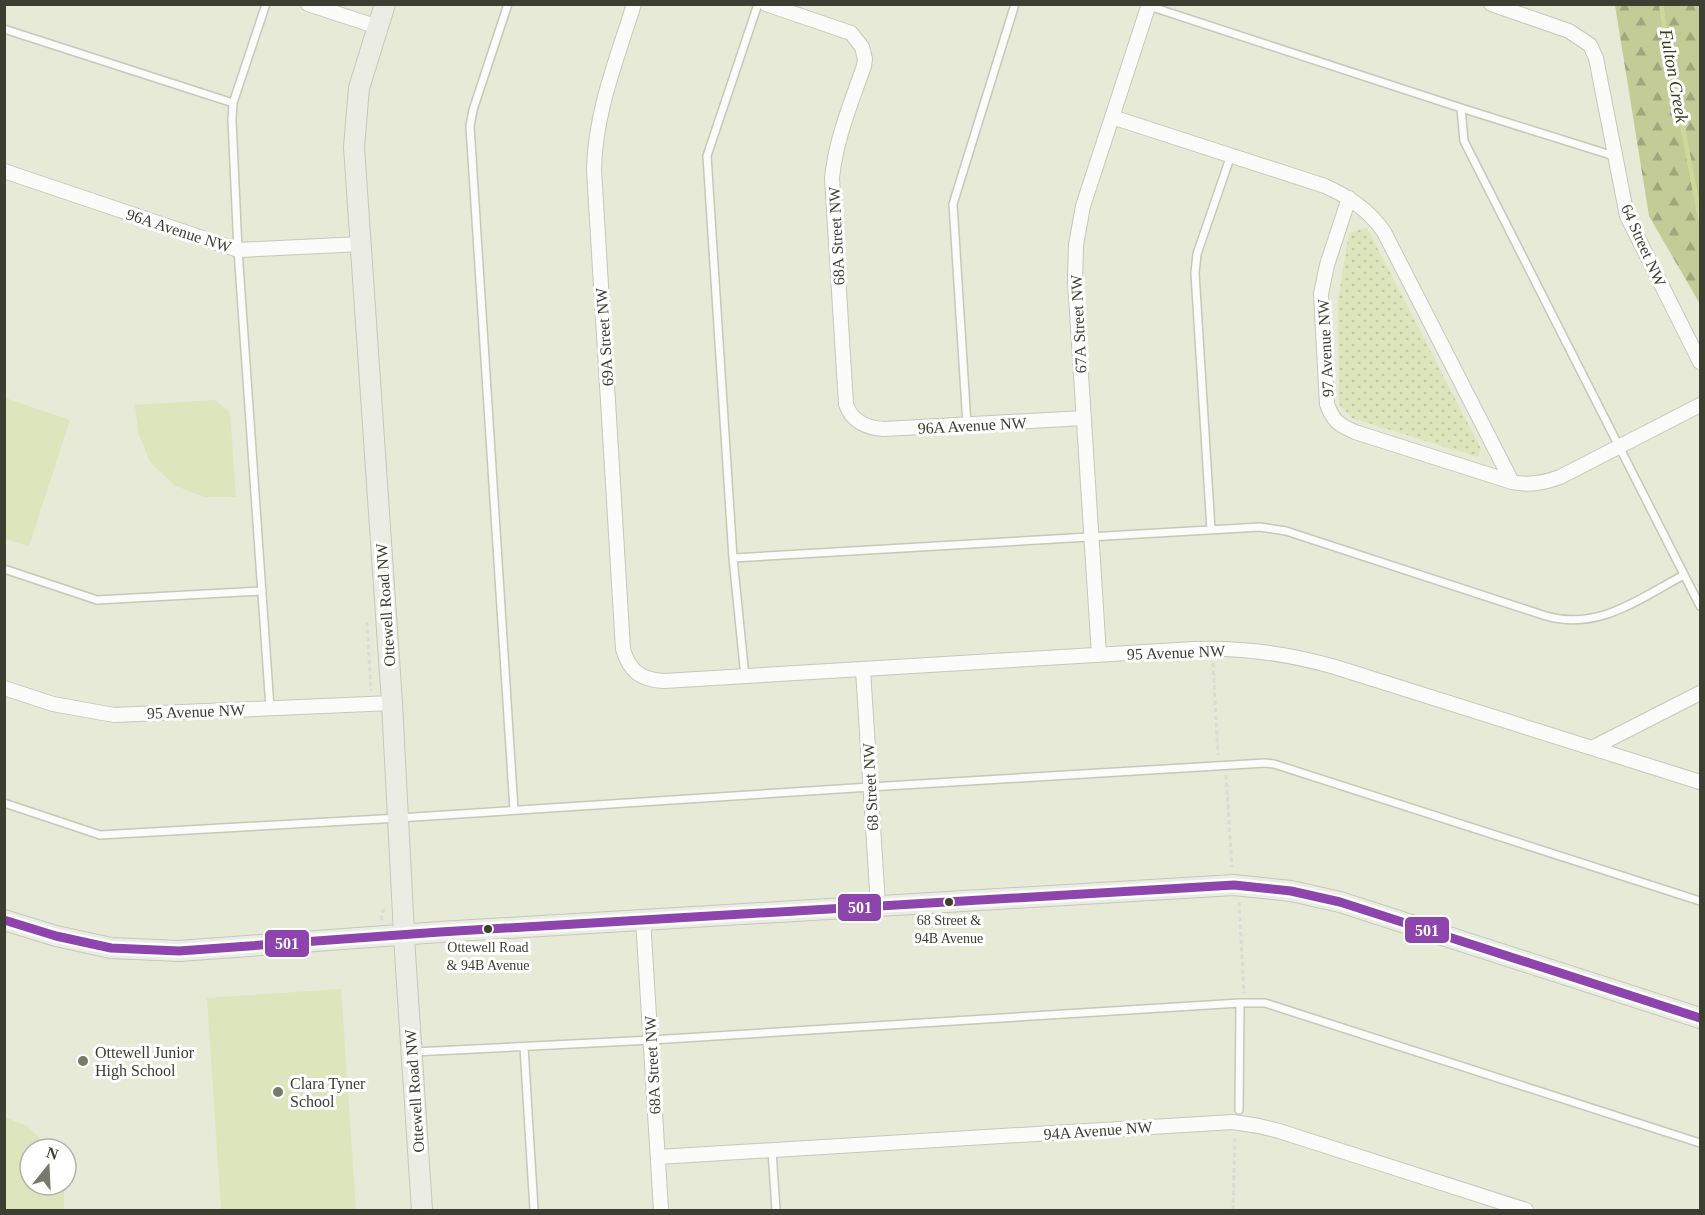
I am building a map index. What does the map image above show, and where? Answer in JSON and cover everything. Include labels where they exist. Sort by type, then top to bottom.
[{"type":"street","points":[[308,4],[378,27]]},
{"type":"street","name":"Ottewell Road NW","points":[[385,4],[359,88],[354,147],[392,703],[422,1210]]},
{"type":"street","name":"69A Street NW","points":[[634,4],[600,115],[594,151],[594,170],[623,649],[629,665],[636,672]]},
{"type":"street","name":"68A Street NW","points":[[766,4],[851,33],[862,47],[865,59],[839,139],[832,178],[846,404],[848,412],[861,423]]},
{"type":"street","name":"64 Street NW","points":[[1491,4],[1569,31],[1581,37],[1593,50],[1627,216],[1701,362]]},
{"type":"street","name":"67A Street NW","points":[[1099,655],[1075,281],[1076,245],[1083,206],[1148,5]]},
{"type":"street","points":[[1112,117],[1325,186],[1349,198],[1368,213],[1384,232],[1512,482]]},
{"type":"street","name":"96A Avenue NW","points":[[4,171],[238,250],[361,244]]},
{"type":"street","name":"97 Avenue NW","points":[[1349,198],[1327,265],[1321,294],[1327,405],[1337,423],[1355,432],[1512,482],[1530,485],[1550,481],[1701,405]]},
{"type":"street","name":"96A Avenue NW","points":[[861,423],[884,429],[1084,418]]},
{"type":"street","name":"95 Avenue NW","points":[[636,672],[656,681],[664,681],[1212,649],[1269,652],[1335,667],[1701,782]]},
{"type":"street","name":"68 Street NW","points":[[863,670],[878,905]]},
{"type":"street","name":"95 Avenue NW","points":[[4,688],[53,704],[114,715],[392,703]]},
{"type":"street","points":[[1592,748],[1701,693]]},
{"type":"street","points":[[4,920],[84,944],[159,952],[405,934],[1210,885],[1260,886],[1340,902],[1701,1018]]},
{"type":"street","name":"68A Street NW","points":[[643,919],[661,1210]]},
{"type":"street","name":"94A Avenue NW","points":[[658,1157],[1210,1123],[1241,1123],[1279,1131],[1526,1210]]},
{"type":"lane","points":[[266,4],[233,103],[232,120],[238,250],[270,708]]},
{"type":"lane","points":[[508,4],[473,110],[470,126],[514,810]]},
{"type":"lane","points":[[745,677],[733,558],[707,156],[758,4]]},
{"type":"lane","points":[[967,425],[953,204],[1016,4]]},
{"type":"lane","points":[[1148,5],[1614,156]]},
{"type":"lane","points":[[4,29],[233,103]]},
{"type":"lane","points":[[1461,108],[1464,141],[1701,606]]},
{"type":"lane","points":[[1211,530],[1195,273],[1197,254],[1231,155]]},
{"type":"lane","points":[[733,558],[1260,527],[1286,531],[1560,620],[1588,620],[1606,615],[1684,575]]},
{"type":"lane","points":[[4,569],[97,600],[262,591]]},
{"type":"lane","points":[[4,803],[100,835],[1211,766],[1274,764],[1701,901]]},
{"type":"lane","points":[[1239,1110],[1242,1000]]},
{"type":"lane","points":[[412,1053],[651,1040],[1242,1000],[1270,1004],[1701,1143]]},
{"type":"lane","points":[[524,1047],[534,1210]]},
{"type":"lane","points":[[772,1150],[776,1210]]},
{"type":"path","points":[[1213,661],[1218,759]]},
{"type":"path","points":[[1225,770],[1232,869]]},
{"type":"path","points":[[1239,900],[1242,1000]]},
{"type":"path","points":[[1233,1210],[1235,1134]]},
{"type":"green space","points":[[1615,5],[1700,5],[1700,304],[1649,216]]},
{"type":"green space","points":[[1367,228],[1481,449],[1478,457],[1352,418],[1339,404],[1338,301],[1349,233]]},
{"type":"green space","points":[[5,398],[70,420],[29,546],[5,539]]},
{"type":"green space","points":[[215,400],[230,413],[236,497],[204,497],[174,485],[150,462],[138,432],[135,405]]},
{"type":"green space","points":[[341,989],[356,1210],[221,1210],[207,998]]},
{"type":"green space","points":[[4,1117],[27,1126],[39,1137],[18,1137],[18,1197],[64,1197],[64,1210],[5,1210]]},
{"type":"waterway","name":"Fulton Creek","points":[[1661,4],[1700,218]]},
{"type":"transit line","name":"501","points":[[4,920],[56,936],[111,948],[179,951],[440,932],[1234,885],[1291,891],[1340,902],[1700,1018]]},
{"type":"place","name":"68 Street & 94B Avenue","points":[[949,902]]},
{"type":"place","name":"Ottewell Road & 94B Avenue","points":[[488,929]]},
{"type":"place","name":"Ottewell Junior High School","points":[[83,1061]]},
{"type":"place","name":"Clara Tyner School","points":[[278,1092]]}]
